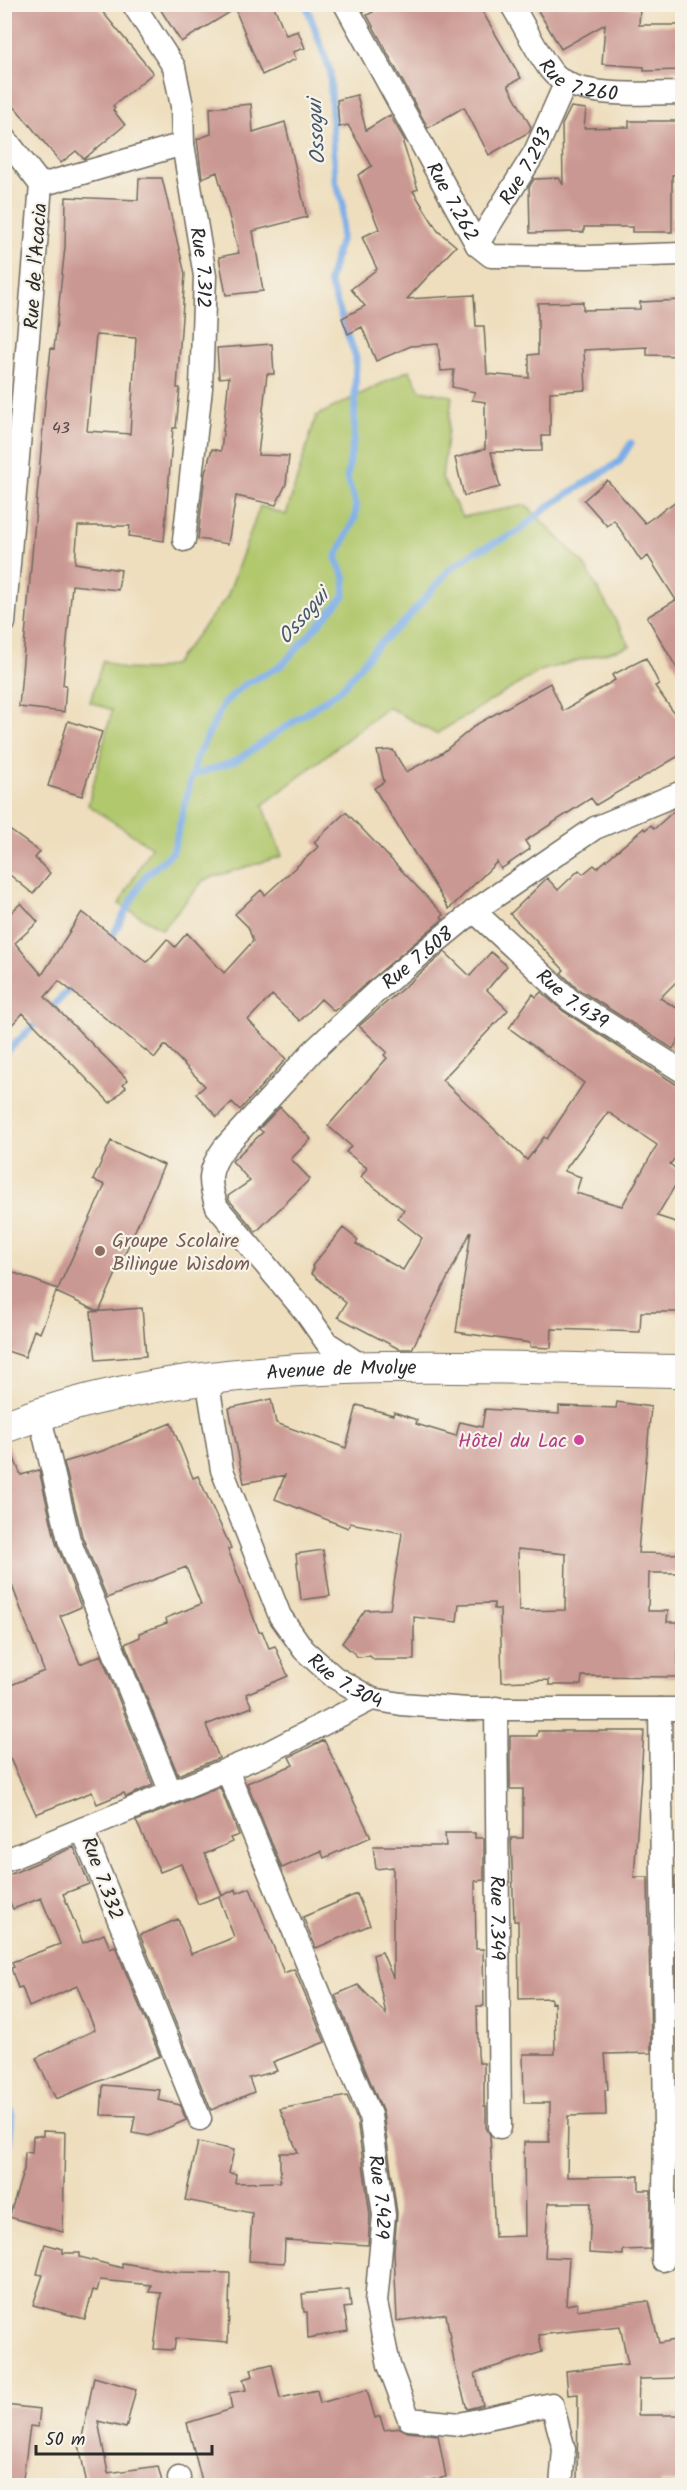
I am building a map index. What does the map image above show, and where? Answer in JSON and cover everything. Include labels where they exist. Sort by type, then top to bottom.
[{"type":"main road","name":"Avenue de Mvolye","points":[[4,1427],[39,1413],[111,1394],[207,1378],[365,1368],[682,1371]]},
{"type":"street","name":"Rue 7.312","points":[[133,4],[174,66],[182,106],[183,144],[205,276],[201,388],[184,540]]},
{"type":"street","name":"Rue 7.262","points":[[345,4],[477,245],[491,256],[588,257],[682,254]]},
{"type":"street","name":"Rue 7.260","points":[[511,4],[553,74],[566,82],[601,93],[682,93]]},
{"type":"street","name":"Rue 7.293","points":[[477,245],[535,152],[566,82]]},
{"type":"street","name":"Rue de l'Acacia","points":[[4,137],[41,185],[12,464],[4,623]]},
{"type":"street","points":[[41,185],[183,144]]},
{"type":"street","name":"Rue 7.608","points":[[365,1368],[327,1343],[306,1313],[217,1207],[211,1189],[212,1165],[224,1148],[312,1052],[380,988],[474,911],[595,828],[682,792]]},
{"type":"street","name":"Rue 7.439","points":[[474,911],[570,1000],[682,1071]]},
{"type":"street","name":"Rue 7.304","points":[[207,1378],[222,1470],[280,1616],[304,1650],[334,1677],[372,1699],[429,1707],[682,1709]]},
{"type":"street","points":[[39,1413],[69,1540],[171,1792]]},
{"type":"street","name":"Rue 7.332","points":[[200,2120],[82,1829],[265,1754],[372,1699]]},
{"type":"street","name":"Rue 7.349","points":[[496,1708],[501,2127]]},
{"type":"street","points":[[660,1709],[665,2130],[663,2260]]},
{"type":"street","name":"Rue 7.429","points":[[227,1770],[370,2115],[384,2215],[376,2301],[389,2366],[410,2419],[460,2424],[552,2404],[564,2449],[561,2486]]},
{"type":"street","points":[[4,1861],[82,1829]]},
{"type":"green space","points":[[409,370],[420,390],[452,396],[442,478],[462,517],[526,505],[583,563],[630,646],[540,671],[436,734],[388,707],[263,805],[282,856],[204,880],[162,929],[119,904],[151,847],[88,805],[112,710],[90,702],[103,660],[123,669],[154,670],[174,664],[227,597],[260,506],[286,515],[316,416]]},
{"type":"building","points":[[4,4],[96,4],[153,73],[113,106],[115,108],[113,110],[125,125],[84,159],[76,151],[61,163],[4,94]]},
{"type":"building","points":[[157,4],[273,4],[286,35],[298,31],[305,48],[293,52],[296,59],[262,75],[235,9],[181,42]]},
{"type":"building","points":[[369,4],[478,4],[521,78],[508,85],[531,127],[529,132],[489,155],[464,107],[428,128],[367,15],[373,12]]},
{"type":"building","points":[[534,4],[640,8],[639,25],[682,25],[682,70],[644,71],[644,67],[602,64],[605,24],[561,49]]},
{"type":"building","points":[[357,95],[366,130],[390,115],[405,141],[403,143],[418,189],[413,191],[438,231],[456,246],[407,299],[474,295],[476,326],[484,326],[487,374],[529,378],[529,355],[538,354],[538,303],[583,302],[583,310],[640,309],[640,302],[682,300],[682,356],[647,355],[647,347],[584,350],[586,390],[550,392],[550,436],[542,436],[542,451],[491,452],[500,487],[464,496],[455,458],[485,449],[485,402],[472,400],[475,392],[452,387],[454,370],[441,371],[438,344],[411,346],[376,361],[362,327],[348,334],[342,318],[365,306],[351,289],[377,269],[362,237],[379,229],[358,175],[372,166],[348,125],[339,127],[337,100]]},
{"type":"building","points":[[251,104],[253,132],[285,122],[307,217],[253,231],[263,291],[226,295],[219,257],[239,253],[217,172],[202,178],[197,139],[211,134],[210,108]]},
{"type":"building","points":[[571,107],[586,109],[584,128],[629,127],[629,121],[682,121],[682,174],[672,175],[672,232],[632,232],[632,227],[584,227],[584,232],[530,233],[529,187],[534,179],[559,178],[563,185],[562,125]]},
{"type":"building","points":[[139,178],[162,178],[185,274],[177,388],[180,388],[176,428],[173,428],[164,541],[129,536],[130,526],[78,526],[75,563],[121,570],[118,590],[72,585],[63,685],[66,685],[64,712],[19,707],[45,403],[51,348],[54,349],[65,247],[66,197],[138,200]],"holes":[[[96,335],[136,338],[130,434],[87,431]]]},
{"type":"building","points":[[272,344],[274,374],[267,374],[258,455],[289,456],[286,484],[276,505],[236,496],[228,544],[198,539],[205,473],[212,449],[221,451],[229,377],[219,378],[217,348]]},
{"type":"building","points":[[607,480],[645,523],[682,497],[682,677],[647,617],[676,600],[648,556],[641,561],[614,520],[607,526],[584,500]]},
{"type":"building","points":[[646,658],[659,684],[655,686],[682,724],[682,754],[596,805],[591,798],[525,841],[530,849],[501,869],[497,862],[449,909],[374,788],[384,782],[377,751],[393,750],[406,772],[442,753],[477,724],[550,683],[563,711],[615,680],[612,675]]},
{"type":"building","points":[[68,721],[102,732],[82,796],[48,786]]},
{"type":"building","points":[[682,806],[682,976],[660,998],[682,1011],[682,1033],[673,1049],[578,989],[561,973],[564,970],[510,914],[547,878],[558,890],[579,870],[583,874],[594,865],[597,868],[644,828],[645,830],[651,825],[654,829]]},
{"type":"building","points":[[346,812],[444,915],[441,917],[443,919],[334,1011],[321,999],[300,1021],[272,995],[248,1020],[286,1059],[240,1110],[232,1102],[217,1117],[196,1094],[205,1086],[165,1045],[155,1058],[59,981],[45,997],[128,1080],[123,1084],[126,1087],[110,1103],[23,1013],[4,1033],[4,919],[21,903],[38,922],[15,943],[42,975],[82,912],[147,962],[167,939],[175,947],[187,933],[224,973],[253,941],[248,927],[235,914],[261,890],[265,895],[318,847],[314,842]]},
{"type":"building","points":[[4,826],[40,852],[35,858],[50,873],[33,894],[4,870]]},
{"type":"building","points":[[445,952],[470,976],[491,952],[507,966],[487,990],[508,1010],[442,1080],[527,1160],[544,1137],[547,1139],[584,1083],[509,1028],[533,994],[536,997],[541,992],[563,1011],[682,1088],[682,1151],[670,1164],[682,1174],[657,1216],[682,1224],[682,1312],[641,1312],[640,1332],[552,1329],[551,1348],[530,1347],[530,1343],[456,1332],[471,1231],[412,1349],[399,1349],[338,1317],[346,1303],[311,1273],[314,1268],[312,1266],[343,1228],[358,1240],[356,1244],[403,1270],[422,1238],[397,1218],[404,1210],[361,1177],[367,1168],[346,1152],[351,1146],[328,1126],[387,1058],[384,1055],[387,1052],[359,1026]],"holes":[[[608,1112],[657,1145],[622,1206],[576,1193],[581,1177],[564,1171]]]},
{"type":"building","points":[[280,1107],[311,1139],[291,1159],[310,1179],[256,1232],[229,1200],[228,1196],[250,1181],[232,1161],[263,1132],[259,1129]]},
{"type":"building","points":[[111,1141],[164,1165],[99,1312],[56,1292],[40,1333],[34,1330],[25,1357],[4,1350],[4,1285],[9,1271],[58,1289],[105,1185],[93,1180]]},
{"type":"building","name":"Groupe Scolaire Bilingue Wisdom","points":[[142,1308],[146,1356],[96,1360],[91,1312]]},
{"type":"building","points":[[271,1399],[276,1423],[346,1448],[357,1405],[393,1415],[394,1412],[417,1420],[416,1424],[456,1436],[460,1422],[482,1427],[485,1409],[559,1414],[559,1406],[616,1408],[617,1402],[651,1407],[638,1553],[682,1554],[682,1573],[649,1573],[648,1611],[668,1611],[667,1622],[678,1622],[678,1677],[582,1676],[581,1685],[549,1685],[549,1680],[502,1682],[500,1609],[494,1609],[494,1603],[459,1604],[457,1622],[414,1617],[414,1660],[374,1660],[370,1656],[358,1657],[342,1643],[365,1610],[390,1609],[402,1533],[350,1523],[348,1528],[275,1499],[285,1475],[244,1483],[229,1408]],"holes":[[[518,1549],[566,1554],[565,1610],[519,1611]]]},
{"type":"building","points":[[171,1423],[193,1478],[198,1476],[231,1548],[228,1549],[259,1632],[262,1631],[269,1648],[275,1646],[288,1676],[246,1694],[252,1707],[206,1725],[219,1758],[178,1775],[125,1644],[140,1637],[139,1633],[167,1623],[166,1618],[201,1604],[186,1567],[107,1598],[82,1536],[64,1462],[102,1451]]},
{"type":"building","points":[[4,1444],[8,1444],[21,1475],[39,1470],[56,1543],[81,1607],[60,1616],[80,1664],[101,1655],[153,1785],[126,1797],[124,1793],[97,1804],[92,1792],[36,1814],[4,1746],[4,1688],[44,1671],[11,1583],[4,1585]]},
{"type":"building","points":[[323,1550],[330,1596],[301,1600],[296,1554]]},
{"type":"building","points":[[538,1731],[644,1731],[634,1877],[648,1877],[651,2053],[605,2054],[608,2090],[605,2090],[606,2115],[568,2116],[567,2177],[639,2176],[639,2190],[651,2190],[650,2249],[623,2250],[623,2255],[589,2253],[591,2203],[548,2203],[545,2257],[569,2258],[566,2305],[577,2303],[577,2310],[649,2301],[659,2343],[682,2339],[682,2378],[639,2379],[638,2415],[682,2415],[682,2483],[661,2482],[661,2486],[577,2486],[578,2394],[568,2395],[566,2371],[628,2364],[620,2326],[539,2335],[542,2352],[475,2373],[483,2405],[467,2409],[454,2362],[446,2314],[397,2321],[394,2252],[397,2213],[383,2113],[335,1995],[358,1985],[386,2014],[373,1955],[382,1952],[393,1978],[393,1867],[376,1869],[373,1846],[446,1846],[445,1833],[475,1833],[475,1838],[484,1838],[484,1880],[475,1881],[476,1949],[483,1949],[484,2006],[477,2006],[478,2054],[479,2063],[484,2063],[484,2106],[486,2106],[486,2127],[490,2135],[495,2237],[525,2236],[524,2142],[549,2142],[550,2103],[524,2103],[523,2054],[555,2054],[554,2002],[551,2003],[551,1998],[519,1999],[518,1921],[514,1921],[511,1838],[523,1838],[523,1789],[510,1789],[510,1736],[537,1736]]},
{"type":"building","points":[[324,1740],[371,1837],[324,1858],[321,1851],[282,1868],[247,1783],[293,1765],[289,1757]]},
{"type":"building","points":[[220,1787],[239,1835],[230,1838],[232,1842],[205,1854],[222,1895],[198,1904],[181,1864],[160,1872],[136,1821]]},
{"type":"building","points":[[74,1847],[89,1884],[63,1894],[83,1943],[104,1934],[110,1948],[115,1946],[160,2056],[56,2099],[36,2058],[95,2030],[77,1986],[29,2007],[22,1987],[18,1988],[11,1968],[14,1967],[12,1962],[60,1944],[41,1898],[13,1909],[4,1889],[4,1877]]},
{"type":"building","points":[[675,1877],[682,1877],[682,2052],[678,2052]]},
{"type":"building","points":[[250,1888],[284,1973],[294,1969],[325,2042],[273,2062],[277,2071],[249,2078],[254,2092],[211,2110],[140,1935],[178,1919],[191,1954],[225,1941],[234,1937],[219,1897],[236,1889],[237,1893]]},
{"type":"building","points":[[357,1894],[370,1925],[316,1948],[303,1917]]},
{"type":"building","points":[[103,2085],[160,2090],[158,2100],[180,2105],[186,2120],[149,2136],[132,2133],[135,2116],[101,2115]]},
{"type":"building","points":[[347,2096],[357,2119],[370,2215],[368,2245],[285,2240],[284,2263],[249,2261],[252,2213],[185,2200],[198,2142],[234,2150],[229,2173],[236,2174],[235,2183],[280,2182],[280,2153],[298,2153],[280,2109]]},
{"type":"building","points":[[43,2131],[65,2132],[63,2232],[9,2217],[24,2169],[25,2152],[32,2153],[33,2136],[43,2136]]},
{"type":"building","points":[[678,2191],[682,2191],[682,2245],[677,2246]]},
{"type":"building","points":[[45,2244],[63,2249],[63,2253],[80,2253],[80,2257],[122,2268],[122,2263],[177,2272],[230,2273],[228,2342],[176,2338],[174,2350],[154,2349],[161,2293],[149,2292],[151,2285],[100,2280],[97,2291],[93,2290],[85,2319],[33,2305],[43,2275],[37,2274]]},
{"type":"building","points":[[349,2289],[351,2307],[344,2308],[348,2331],[308,2338],[307,2312],[304,2312],[302,2294]]},
{"type":"building","points":[[272,2364],[280,2398],[317,2390],[320,2403],[367,2390],[375,2418],[380,2416],[384,2430],[400,2428],[408,2432],[438,2435],[446,2477],[402,2486],[203,2486],[187,2423],[232,2409],[229,2393],[246,2390],[243,2379],[253,2376],[251,2369]]},
{"type":"building","points":[[94,2377],[136,2389],[126,2428],[98,2421],[108,2473],[158,2466],[163,2486],[87,2486],[78,2439],[82,2438]]},
{"type":"building","points":[[4,2405],[40,2409],[38,2427],[30,2426],[22,2486],[4,2486]]},
{"type":"waterway","name":"Ossogui","points":[[108,944],[145,876],[173,852],[196,759],[224,703],[244,685],[282,665],[344,596],[345,578],[336,558],[355,518],[356,505],[347,478],[354,437],[356,358],[329,281],[341,239],[343,204],[335,180],[330,71],[306,4]]},
{"type":"waterway","points":[[191,776],[236,761],[341,689],[375,648],[407,619],[449,570],[473,553],[516,533],[549,506],[619,462],[631,443]]},
{"type":"waterway","name":"Ossogui","points":[[49,1011],[74,984]]},
{"type":"waterway","name":"Ossogui","points":[[4,1054],[41,1019]]},
{"type":"waterway","name":"Ossogui","points":[[4,2096],[12,2115],[4,2193]]},
{"type":"place","name":"Groupe Scolaire Bilingue Wisdom","points":[[100,1251]]},
{"type":"place","name":"Hôtel du Lac","points":[[579,1440]]}]
